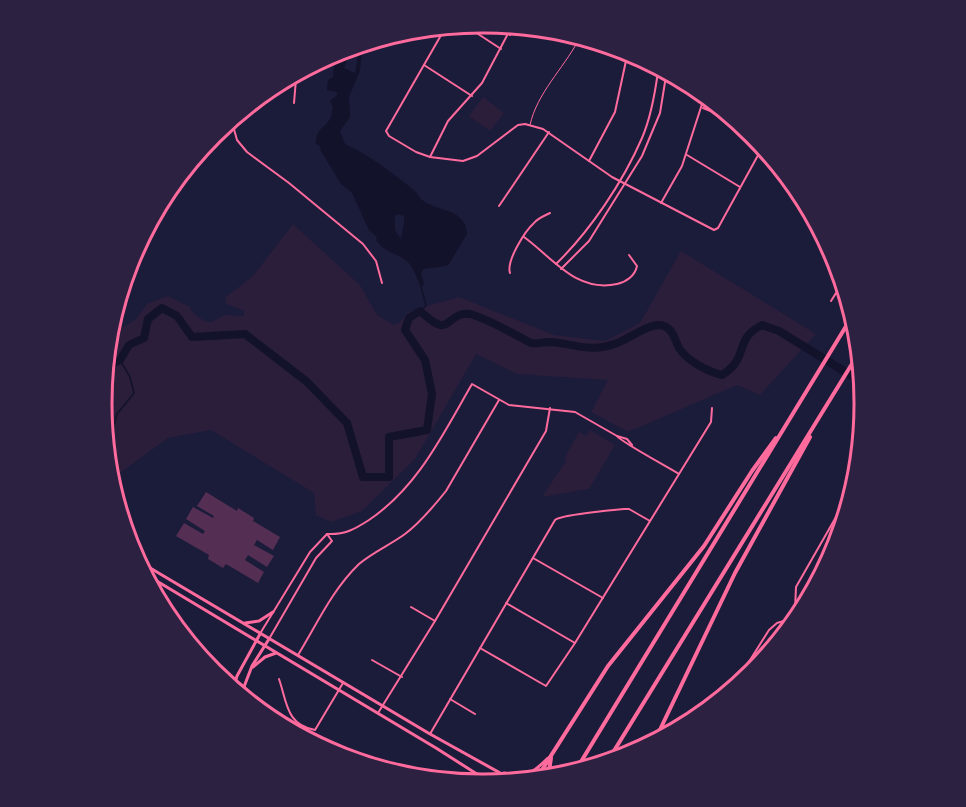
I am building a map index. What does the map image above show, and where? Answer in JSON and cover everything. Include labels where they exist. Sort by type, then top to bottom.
[{"type":"highway","points":[[582,760],[845,328]]},
{"type":"highway","points":[[615,750],[851,365]]},
{"type":"highway","points":[[661,728],[735,573],[790,476],[823,411]]},
{"type":"highway","points":[[542,769],[608,666],[704,546],[752,471],[790,418]]},
{"type":"highway","points":[[549,768],[551,755]]},
{"type":"main road","points":[[152,570],[430,734],[502,773]]},
{"type":"main road","points":[[158,582],[476,774]]},
{"type":"main road","points":[[241,622],[260,621],[273,612]]},
{"type":"main road","points":[[236,679],[260,634]]},
{"type":"main road","points":[[244,686],[250,670],[269,639]]},
{"type":"main road","points":[[250,670],[260,660],[276,653]]},
{"type":"main road","points":[[537,770],[551,755]]},
{"type":"main road","points":[[498,771],[507,773]]},
{"type":"street","points":[[477,33],[501,49]]},
{"type":"street","points":[[430,157],[448,121],[482,83],[509,34]]},
{"type":"street","points":[[441,36],[386,131],[389,136],[416,152],[430,157],[463,161],[477,156],[518,125],[530,124],[549,132],[619,180],[712,230],[718,228],[758,155]]},
{"type":"street","points":[[589,161],[615,112],[626,61]]},
{"type":"street","points":[[424,65],[472,96]]},
{"type":"street","points":[[556,264],[589,228],[642,138],[654,98],[657,77]]},
{"type":"street","points":[[561,269],[589,241],[626,184],[653,134],[660,113],[665,81]]},
{"type":"street","points":[[294,103],[296,84]]},
{"type":"street","points":[[661,203],[687,155],[702,108],[711,111]]},
{"type":"street","points":[[233,131],[237,140],[247,152],[289,183],[363,244],[375,261],[382,283]]},
{"type":"street","points":[[499,206],[549,132]]},
{"type":"street","points":[[687,155],[740,187]]},
{"type":"street","points":[[510,273],[508,267],[510,259],[532,224],[550,213]]},
{"type":"street","points":[[524,237],[561,269],[584,282],[597,285],[620,283],[629,279],[636,270],[635,263],[629,255]]},
{"type":"street","points":[[831,301],[836,292]]},
{"type":"street","points":[[327,534],[339,535],[352,531],[395,501],[419,473],[472,384],[499,400],[516,406],[550,408],[578,413],[616,436],[621,442],[632,445],[679,474]]},
{"type":"street","points":[[298,656],[335,591],[350,574],[374,553],[405,534],[446,491],[499,400]]},
{"type":"street","points":[[378,713],[402,677],[546,431],[550,408]]},
{"type":"street","points":[[480,648],[546,686],[549,683],[711,422],[712,408]]},
{"type":"street","points":[[430,734],[555,520],[560,516],[580,516],[629,509],[650,521]]},
{"type":"street","points":[[795,602],[796,587],[835,518]]},
{"type":"street","points":[[269,639],[316,558],[332,541],[327,534]]},
{"type":"street","points":[[260,634],[310,552],[327,534]]},
{"type":"street","points":[[532,558],[603,598]]},
{"type":"street","points":[[506,603],[575,643]]},
{"type":"street","points":[[411,607],[435,621]]},
{"type":"street","points":[[752,658],[769,630],[782,622]]},
{"type":"street","points":[[372,660],[402,677]]},
{"type":"street","points":[[279,679],[291,717],[311,729],[317,729],[344,683]]},
{"type":"street","points":[[450,699],[475,714]]},
{"type":"lane","points":[[530,124],[538,103],[576,45]]},
{"type":"shaded area","points":[[361,54],[360,71],[349,97],[350,117],[340,131],[345,144],[382,166],[427,203],[456,214],[465,225],[467,234],[449,264],[423,269],[421,273],[424,284],[421,287],[407,261],[385,249],[376,240],[377,237],[369,230],[352,193],[341,184],[320,146],[316,144],[319,131],[331,117],[333,107],[330,101],[337,95],[337,92],[327,90],[328,80],[333,77],[334,67],[336,63],[348,59],[344,68],[354,73],[358,55]],"holes":[[[398,214],[404,216],[401,239],[395,230],[395,216]]]},
{"type":"shaded area","points":[[483,97],[504,113],[490,131],[469,116]]},
{"type":"shaded area","points":[[293,224],[360,285],[377,315],[394,325],[409,312],[459,297],[554,335],[605,341],[640,323],[681,251],[816,334],[760,395],[737,385],[628,432],[591,412],[608,380],[517,374],[476,354],[415,459],[362,511],[331,522],[316,515],[314,493],[211,430],[168,438],[120,473],[112,404],[113,379],[120,329],[136,319],[147,304],[168,296],[190,307],[192,312],[204,321],[211,322],[225,315],[244,316],[244,311],[225,303],[226,297],[253,276]]},
{"type":"shaded area","points":[[590,430],[615,445],[589,489],[542,497],[566,461],[565,457],[579,432],[586,436]]},
{"type":"building","points":[[206,492],[237,511],[238,508],[254,518],[253,521],[280,537],[273,550],[257,540],[254,545],[274,556],[267,567],[248,555],[245,560],[264,572],[258,583],[226,564],[223,568],[208,559],[209,555],[176,536],[184,523],[203,534],[205,531],[186,519],[193,507],[213,518],[214,516],[197,506]]},
{"type":"waterway","points":[[420,311],[426,306],[421,286]]},
{"type":"waterway","points":[[115,363],[120,360],[129,345],[144,338],[148,319],[162,308],[177,316],[192,337],[245,334],[306,381],[347,423],[363,477],[389,477],[389,437],[427,430],[432,394],[425,360],[405,330],[409,318],[420,311],[440,325],[460,315],[470,314],[531,343],[549,342],[590,348],[623,341],[653,326],[664,326],[672,333],[679,348],[687,357],[705,369],[722,375],[736,362],[747,336],[762,325],[779,331],[853,376]]},
{"type":"waterway","points":[[113,429],[117,414],[134,393],[130,377],[120,360]]}]
